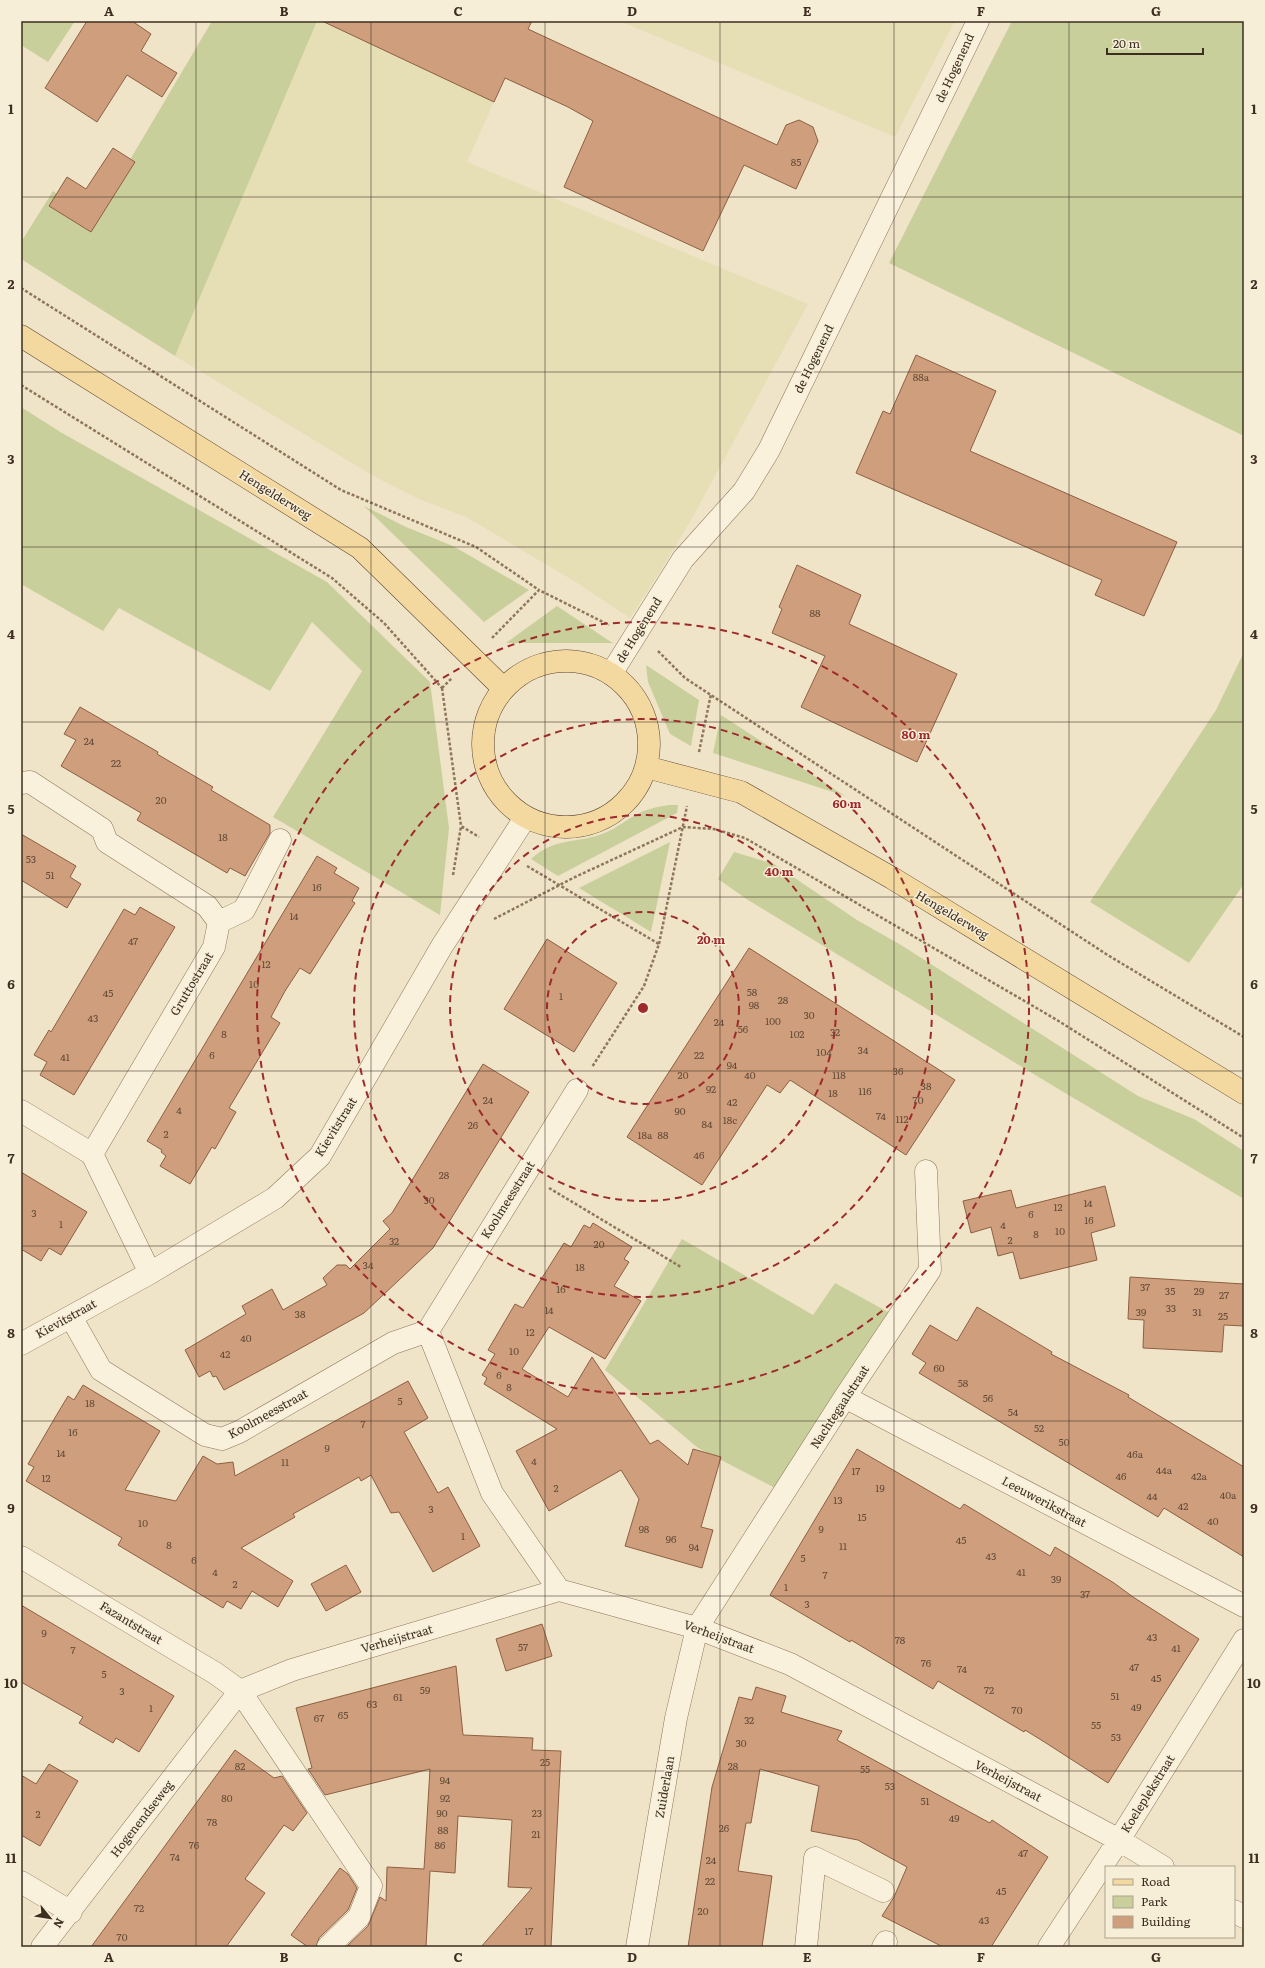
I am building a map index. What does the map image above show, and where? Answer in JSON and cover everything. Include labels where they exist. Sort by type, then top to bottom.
[{"type":"main road","name":"Hengelderweg","points":[[21,336],[360,548],[503,688]]},
{"type":"main road","points":[[566,660],[590,664],[611,674],[628,688],[640,705],[647,725],[650,746],[646,767],[636,790],[619,809],[598,822],[574,828],[548,827],[525,818],[505,803],[491,782],[483,758],[483,733],[488,715],[503,688],[522,673],[544,664],[566,660]]},
{"type":"main road","name":"Hengelderweg","points":[[646,767],[741,792],[892,878],[1244,1093]]},
{"type":"street","name":"de Hogenend","points":[[611,674],[683,559],[744,491],[769,450],[978,21]]},
{"type":"street","points":[[21,783],[30,782],[102,829],[107,842],[207,906],[219,922],[244,910],[280,840]]},
{"type":"street","name":"Kievitstraat","points":[[21,1344],[150,1273],[275,1198],[320,1156],[442,946],[525,818]]},
{"type":"street","name":"Gruttostraat","points":[[92,1154],[214,947],[219,922]]},
{"type":"street","name":"Koolmeesstraat","points":[[71,1317],[101,1370],[205,1435],[222,1438],[239,1432],[393,1343],[428,1331],[577,1090]]},
{"type":"street","points":[[21,1111],[92,1154],[150,1273]]},
{"type":"street","name":"Nachtegaalstraat","points":[[697,1628],[845,1397],[930,1270],[926,1171]]},
{"type":"street","points":[[428,1331],[492,1492],[559,1590]]},
{"type":"street","name":"Leeuwerikstraat","points":[[845,1397],[1244,1606]]},
{"type":"street","name":"Fazantstraat","points":[[21,1557],[215,1673],[240,1691]]},
{"type":"street","name":"Verheijstraat","points":[[240,1691],[292,1670],[559,1590],[697,1628],[790,1664],[1119,1840],[1161,1866]]},
{"type":"street","name":"Zuiderlaan","points":[[637,1947],[676,1718],[697,1628]]},
{"type":"street","name":"Koeleplekstraat","points":[[1049,1947],[1119,1840],[1244,1640]]},
{"type":"street","points":[[240,1691],[371,1886],[359,1917],[328,1947]]},
{"type":"street","name":"Hogenendseweg","points":[[42,1947],[71,1912],[240,1691]]},
{"type":"street","points":[[806,1947],[814,1858],[883,1891]]},
{"type":"street","points":[[21,1882],[71,1912]]},
{"type":"street","points":[[1235,1911],[1244,1917]]},
{"type":"path","points":[[21,288],[341,490],[476,547],[539,590],[588,615],[617,628],[637,634],[685,678],[1106,954],[1244,1037]]},
{"type":"path","points":[[21,385],[332,578],[384,623],[442,688],[460,826],[659,944]]},
{"type":"path","points":[[442,688],[539,590]]},
{"type":"path","points":[[577,1090],[644,986],[659,944],[683,827]]},
{"type":"path","points":[[491,921],[561,885],[683,827],[714,829],[745,838],[1056,1020],[1244,1138]]},
{"type":"path","points":[[525,1173],[681,1267]]},
{"type":"shaded area","points":[[317,21],[530,21],[467,162],[808,304],[695,513],[663,567],[630,618],[574,581],[466,517],[419,499],[375,477],[175,356]]},
{"type":"shaded area","points":[[620,21],[955,21],[895,137]]},
{"type":"green space","points":[[21,21],[75,21],[48,62],[21,45]]},
{"type":"green space","points":[[212,21],[317,21],[175,356],[21,259],[21,242],[53,191],[95,219]]},
{"type":"green space","points":[[1012,21],[1244,21],[1244,436],[889,263]]},
{"type":"green space","points":[[21,407],[62,433],[327,582],[430,682],[449,828],[440,915],[273,817],[362,671],[312,622],[270,691],[119,608],[103,631],[21,584]]},
{"type":"green space","points":[[364,506],[406,527],[453,546],[529,590],[484,622]]},
{"type":"green space","points":[[557,606],[611,642],[614,643],[506,643]]},
{"type":"green space","points":[[1244,652],[1244,884],[1189,963],[1090,902],[1216,710]]},
{"type":"green space","points":[[646,665],[699,700],[691,746],[670,734],[648,682]]},
{"type":"green space","points":[[721,715],[845,796],[713,753]]},
{"type":"green space","points":[[669,805],[678,805],[677,813],[558,876],[531,859],[548,847],[602,834],[642,812]]},
{"type":"green space","points":[[670,842],[651,932],[579,888]]},
{"type":"green space","points":[[734,852],[774,864],[857,920],[901,945],[1138,1096],[1194,1119],[1244,1151],[1244,1199],[1060,1090],[748,900],[718,879]]},
{"type":"green space","points":[[682,1239],[813,1315],[835,1283],[890,1313],[779,1490],[698,1448],[605,1370]]},
{"type":"building","points":[[87,21],[132,21],[151,34],[141,51],[177,73],[162,97],[127,75],[97,122],[45,88]]},
{"type":"building","points":[[322,21],[532,21],[528,29],[777,145],[786,125],[799,120],[813,127],[818,141],[796,189],[744,165],[703,251],[564,187],[593,121],[568,107],[505,78],[494,102]]},
{"type":"building","points":[[113,148],[135,162],[91,232],[49,206],[67,177],[86,189]]},
{"type":"building","points":[[916,355],[996,391],[970,451],[1177,542],[1144,616],[1095,595],[1102,580],[856,473],[883,411],[890,414]]},
{"type":"building","points":[[797,565],[861,595],[849,624],[957,674],[917,762],[801,707],[825,656],[772,633],[782,609],[779,607]]},
{"type":"building","points":[[80,707],[158,752],[157,754],[213,787],[211,790],[270,825],[270,833],[245,876],[230,868],[227,873],[137,820],[141,813],[61,766],[76,740],[64,734]]},
{"type":"building","points":[[21,834],[76,866],[70,877],[81,884],[67,908],[21,880]]},
{"type":"building","points":[[317,856],[337,868],[334,873],[359,888],[352,901],[355,903],[310,974],[300,968],[285,991],[271,1017],[280,1023],[229,1108],[236,1112],[215,1149],[212,1147],[190,1184],[160,1166],[166,1156],[161,1152],[162,1150],[147,1141]]},
{"type":"building","points":[[140,907],[175,927],[74,1095],[40,1075],[47,1062],[34,1055],[49,1030],[51,1032],[124,909],[135,915]]},
{"type":"building","points":[[547,939],[617,983],[574,1052],[504,1009]]},
{"type":"building","points":[[749,948],[955,1080],[906,1155],[790,1080],[780,1093],[767,1085],[702,1185],[627,1137]]},
{"type":"building","points":[[483,1064],[529,1092],[433,1248],[364,1313],[274,1363],[224,1390],[216,1376],[213,1377],[210,1371],[199,1377],[185,1350],[246,1314],[242,1306],[272,1289],[283,1310],[327,1285],[323,1278],[337,1265],[346,1265],[350,1269],[390,1229],[383,1221],[392,1213]]},
{"type":"building","points":[[21,1172],[87,1212],[61,1255],[49,1248],[41,1261],[21,1249]]},
{"type":"building","points":[[1105,1186],[1115,1226],[1091,1233],[1097,1260],[1020,1279],[1013,1252],[998,1256],[991,1227],[971,1233],[963,1201],[1011,1190],[1016,1208]]},
{"type":"building","points":[[593,1223],[632,1247],[624,1259],[629,1262],[614,1286],[641,1301],[605,1359],[549,1327],[522,1369],[568,1397],[592,1357],[650,1444],[658,1440],[688,1465],[693,1449],[721,1457],[701,1527],[713,1530],[702,1568],[625,1546],[639,1499],[621,1470],[549,1511],[516,1451],[557,1429],[484,1384],[487,1378],[482,1375],[495,1354],[488,1350],[515,1304],[523,1308],[564,1243],[571,1247],[584,1225],[590,1228]]},
{"type":"building","points":[[1130,1277],[1244,1284],[1244,1326],[1224,1325],[1222,1352],[1143,1348],[1144,1320],[1128,1319]]},
{"type":"building","points":[[977,1307],[1052,1352],[1051,1354],[1129,1395],[1128,1397],[1244,1467],[1244,1557],[1164,1508],[1158,1517],[919,1373],[926,1363],[912,1354],[930,1325],[957,1341]]},
{"type":"building","points":[[408,1381],[428,1418],[404,1432],[438,1493],[448,1487],[480,1546],[433,1572],[399,1512],[391,1513],[371,1475],[361,1481],[359,1477],[293,1514],[295,1517],[241,1548],[293,1581],[278,1607],[252,1591],[241,1609],[227,1601],[223,1608],[118,1545],[122,1538],[26,1481],[34,1467],[28,1464],[56,1416],[68,1396],[74,1400],[83,1385],[160,1431],[125,1490],[176,1501],[203,1456],[217,1464],[233,1462],[235,1476]]},
{"type":"building","points":[[857,1449],[960,1509],[964,1504],[1050,1556],[1055,1547],[1114,1583],[1133,1597],[1199,1639],[1108,1783],[1025,1730],[1024,1732],[938,1681],[933,1689],[851,1640],[850,1642],[770,1595]]},
{"type":"building","points":[[346,1565],[361,1592],[326,1611],[311,1584]]},
{"type":"building","points":[[21,1605],[174,1696],[139,1752],[116,1738],[113,1743],[79,1723],[83,1717],[21,1682]]},
{"type":"building","points":[[542,1624],[552,1656],[506,1671],[496,1639]]},
{"type":"building","points":[[456,1666],[463,1735],[533,1738],[532,1750],[561,1751],[551,1947],[481,1947],[532,1888],[508,1887],[512,1820],[458,1816],[455,1873],[430,1871],[426,1947],[346,1947],[368,1926],[380,1897],[386,1901],[387,1867],[424,1869],[430,1769],[325,1795],[308,1769],[312,1768],[296,1708]]},
{"type":"building","points":[[756,1687],[786,1696],[781,1712],[842,1731],[837,1740],[990,1823],[992,1820],[1048,1857],[991,1947],[943,1947],[882,1916],[894,1897],[907,1867],[858,1840],[811,1831],[819,1786],[760,1769],[751,1823],[746,1823],[738,1871],[772,1876],[762,1947],[688,1947],[712,1787],[739,1697],[752,1700]]},
{"type":"building","points":[[235,1750],[274,1778],[282,1776],[307,1813],[293,1831],[284,1825],[245,1879],[265,1893],[226,1947],[91,1947]]},
{"type":"building","points":[[49,1764],[78,1781],[40,1846],[21,1835],[21,1775],[36,1784]]},
{"type":"building","points":[[340,1868],[348,1874],[357,1888],[348,1910],[319,1938],[316,1947],[308,1947],[291,1935]]}]
